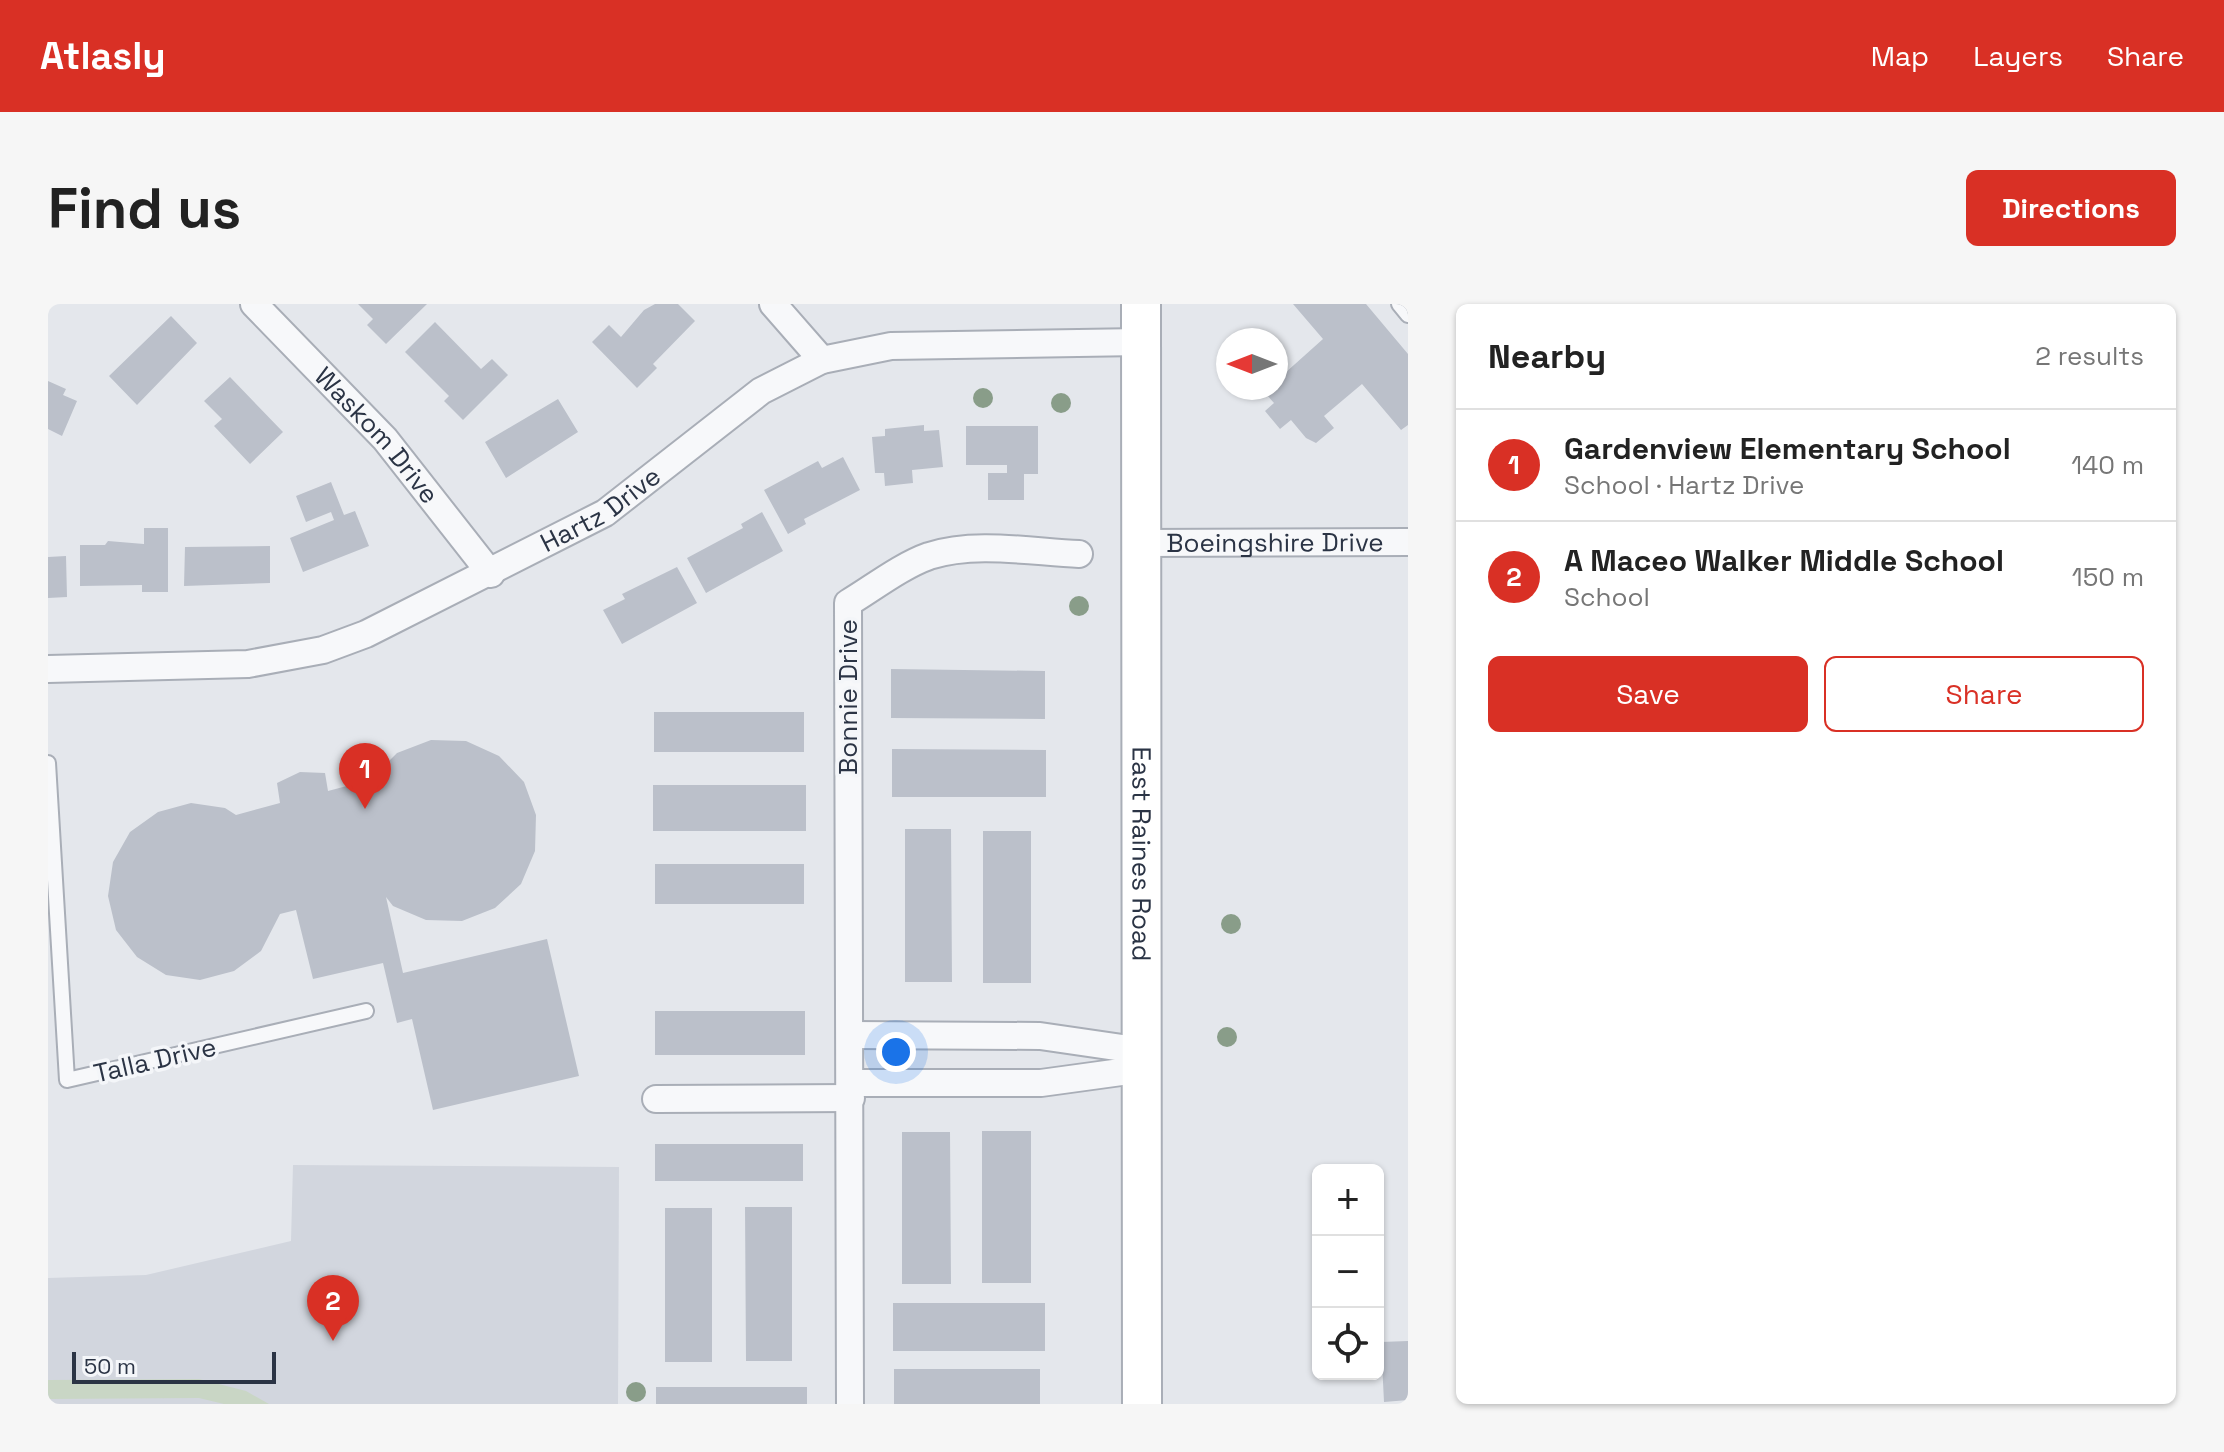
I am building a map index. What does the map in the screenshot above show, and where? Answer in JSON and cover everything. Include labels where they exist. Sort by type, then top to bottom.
[{"type":"main road","name":"East Raines Road","points":[[1141,304],[1142,1404]]},
{"type":"street","name":"Waskom Drive","points":[[254,304],[385,439],[491,574]]},
{"type":"street","points":[[773,304],[822,360]]},
{"type":"street","name":"Hartz Drive","points":[[48,669],[213,667],[287,659],[366,634],[491,574],[605,513],[761,391],[822,360],[891,346],[1140,342]]},
{"type":"street","name":"Boeingshire Drive","points":[[1143,543],[1408,542]]},
{"type":"street","name":"Bonnie Drive","points":[[850,1404],[848,603],[927,557],[945,553],[967,550],[1079,554]]},
{"type":"street","points":[[851,1035],[1040,1036],[1143,1060]]},
{"type":"street","points":[[656,1099],[1041,1083],[1143,1060]]},
{"type":"lane","points":[[1399,304],[1408,315]]},
{"type":"lane","name":"Talla Drive","points":[[48,763],[67,1080],[366,1011]]},
{"type":"shaded area","points":[[293,1165],[619,1167],[618,1404],[48,1404],[48,1278],[146,1275],[291,1241]]},
{"type":"green space","points":[[199,1379],[246,1391],[269,1404],[224,1404],[199,1398],[48,1399],[48,1380]]},
{"type":"building","points":[[358,304],[427,304],[386,344],[367,325],[373,319]]},
{"type":"building","points":[[655,304],[678,304],[695,321],[653,364],[657,368],[637,388],[592,342],[609,325],[621,337],[644,310]]},
{"type":"building","points":[[1293,304],[1366,304],[1408,354],[1408,425],[1401,430],[1362,384],[1324,416],[1334,428],[1316,443],[1306,438],[1291,420],[1280,429],[1265,411],[1274,403],[1271,400],[1288,400],[1288,370],[1323,339]]},
{"type":"building","points":[[171,316],[197,343],[137,405],[109,376]]},
{"type":"building","points":[[435,322],[481,369],[492,359],[508,375],[463,420],[444,401],[449,396],[405,352]]},
{"type":"building","points":[[230,377],[283,432],[250,464],[214,426],[222,419],[204,401]]},
{"type":"building","points":[[48,381],[66,389],[63,395],[77,401],[62,436],[48,429]]},
{"type":"building","points":[[558,399],[578,432],[506,478],[485,442]]},
{"type":"building","points":[[924,425],[924,431],[939,430],[943,467],[912,470],[913,483],[885,486],[884,473],[875,473],[872,437],[885,436],[885,429]]},
{"type":"building","points":[[966,426],[1038,426],[1038,474],[1024,474],[1024,500],[988,500],[988,473],[1007,473],[1007,465],[966,465]]},
{"type":"building","points":[[843,457],[860,490],[804,519],[806,524],[788,534],[764,490],[818,461],[822,468]]},
{"type":"building","points":[[331,482],[344,515],[355,511],[369,546],[303,572],[290,538],[334,520],[331,512],[306,522],[296,496]]},
{"type":"building","points":[[762,512],[783,551],[706,593],[687,558],[743,528],[741,524]]},
{"type":"building","points":[[144,528],[168,528],[168,592],[142,592],[142,585],[80,586],[80,545],[105,545],[108,541],[144,544]]},
{"type":"building","points":[[270,546],[270,583],[184,586],[185,547]]},
{"type":"building","points":[[66,556],[67,597],[48,598],[48,557]]},
{"type":"building","points":[[677,567],[697,603],[622,644],[603,610],[625,599],[622,594]]},
{"type":"building","points":[[891,669],[1045,671],[1045,719],[891,718]]},
{"type":"building","points":[[654,712],[804,712],[804,752],[654,752]]},
{"type":"building","points":[[431,740],[466,741],[499,756],[524,782],[536,815],[535,851],[521,884],[495,908],[462,921],[426,920],[393,906],[386,897],[403,973],[547,939],[579,1076],[433,1110],[412,1019],[397,1023],[383,963],[313,979],[296,910],[280,914],[261,951],[234,971],[200,980],[166,975],[137,957],[116,930],[108,896],[113,862],[130,832],[158,812],[191,803],[225,808],[236,815],[280,803],[277,783],[300,772],[325,773],[328,791],[358,783],[362,799],[372,778],[397,753]]},
{"type":"building","points":[[892,749],[1046,750],[1046,797],[892,797]]},
{"type":"building","points":[[653,785],[806,785],[806,831],[653,831]]},
{"type":"building","points":[[905,829],[951,829],[952,982],[905,982]]},
{"type":"building","points":[[983,831],[1031,831],[1031,983],[983,983]]},
{"type":"building","points":[[655,864],[804,864],[804,904],[655,904]]},
{"type":"building","points":[[655,1011],[805,1011],[805,1055],[655,1055]]},
{"type":"building","points":[[982,1131],[1031,1131],[1031,1283],[982,1283]]},
{"type":"building","points":[[902,1132],[950,1132],[951,1284],[902,1284]]},
{"type":"building","points":[[655,1144],[803,1144],[803,1181],[655,1181]]},
{"type":"building","points":[[745,1207],[792,1207],[792,1361],[746,1361]]},
{"type":"building","points":[[665,1208],[712,1208],[712,1362],[665,1362]]},
{"type":"building","points":[[893,1303],[1045,1303],[1045,1351],[893,1351]]},
{"type":"building","points":[[1408,1341],[1408,1400],[1384,1402],[1384,1342]]},
{"type":"building","points":[[894,1369],[1040,1369],[1040,1404],[894,1404]]},
{"type":"building","points":[[656,1387],[807,1387],[807,1404],[656,1404]]},
{"type":"place","name":"Gardenview Elementary School","points":[[365,809]]},
{"type":"place","name":"A Maceo Walker Middle School","points":[[333,1341]]}]
